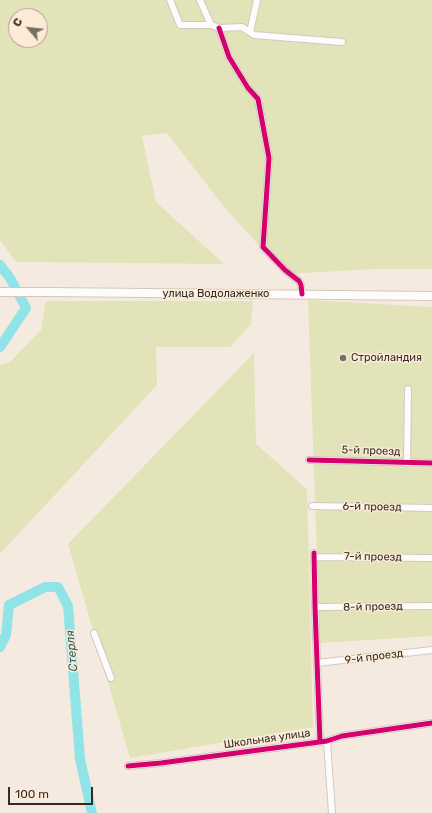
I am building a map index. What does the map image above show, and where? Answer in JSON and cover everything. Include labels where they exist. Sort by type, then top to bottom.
[{"type":"main road","name":"улица Водолаженко","points":[[0,292],[432,296]]},
{"type":"street","points":[[170,0],[180,24],[211,25],[219,28],[242,27],[254,35],[342,42]]},
{"type":"street","points":[[200,0],[211,25]]},
{"type":"street","points":[[250,32],[257,0]]},
{"type":"street","points":[[219,28],[229,57],[248,88],[258,99],[269,158],[263,246],[284,270],[299,281],[302,294]]},
{"type":"street","points":[[407,462],[408,389]]},
{"type":"street","name":"5-й проезд","points":[[309,460],[432,463]]},
{"type":"street","name":"6-й проезд","points":[[312,506],[432,508]]},
{"type":"street","name":"7-й проезд","points":[[315,607],[314,555],[432,558]]},
{"type":"street","name":"8-й проезд","points":[[315,607],[432,606]]},
{"type":"street","points":[[315,607],[320,742]]},
{"type":"street","points":[[94,633],[111,678]]},
{"type":"street","name":"9-й проезд","points":[[317,663],[432,650]]},
{"type":"street","name":"Школьная улица","points":[[128,766],[320,742],[342,736],[432,723]]},
{"type":"street","points":[[327,741],[332,813]]},
{"type":"green space","points":[[0,0],[432,0],[432,269],[376,269],[285,274],[224,207],[167,133],[142,136],[156,202],[224,264],[16,262],[0,240]]},
{"type":"green space","points":[[308,300],[432,307],[432,636],[320,643]]},
{"type":"green space","points":[[46,301],[253,301],[251,324],[230,347],[156,347],[157,385],[0,554],[0,365],[10,362],[41,330]]},
{"type":"green space","points":[[254,353],[256,444],[307,489],[313,727],[130,758],[68,544]]},
{"type":"waterway","name":"Стерля","points":[[0,265],[10,278],[26,308],[0,347]]},
{"type":"waterway","name":"Стерля","points":[[0,647],[6,635],[9,605],[45,587],[58,587],[68,606],[80,759],[92,813]]},
{"type":"cycle path","points":[[219,28],[229,57],[248,88],[258,99],[269,158],[263,247],[285,270],[299,281],[302,294]]},
{"type":"cycle path","points":[[309,460],[432,463]]},
{"type":"cycle path","points":[[314,553],[320,742]]},
{"type":"cycle path","points":[[128,766],[327,741],[342,736],[432,723]]},
{"type":"place","name":"Стройландия","points":[[343,358]]}]
